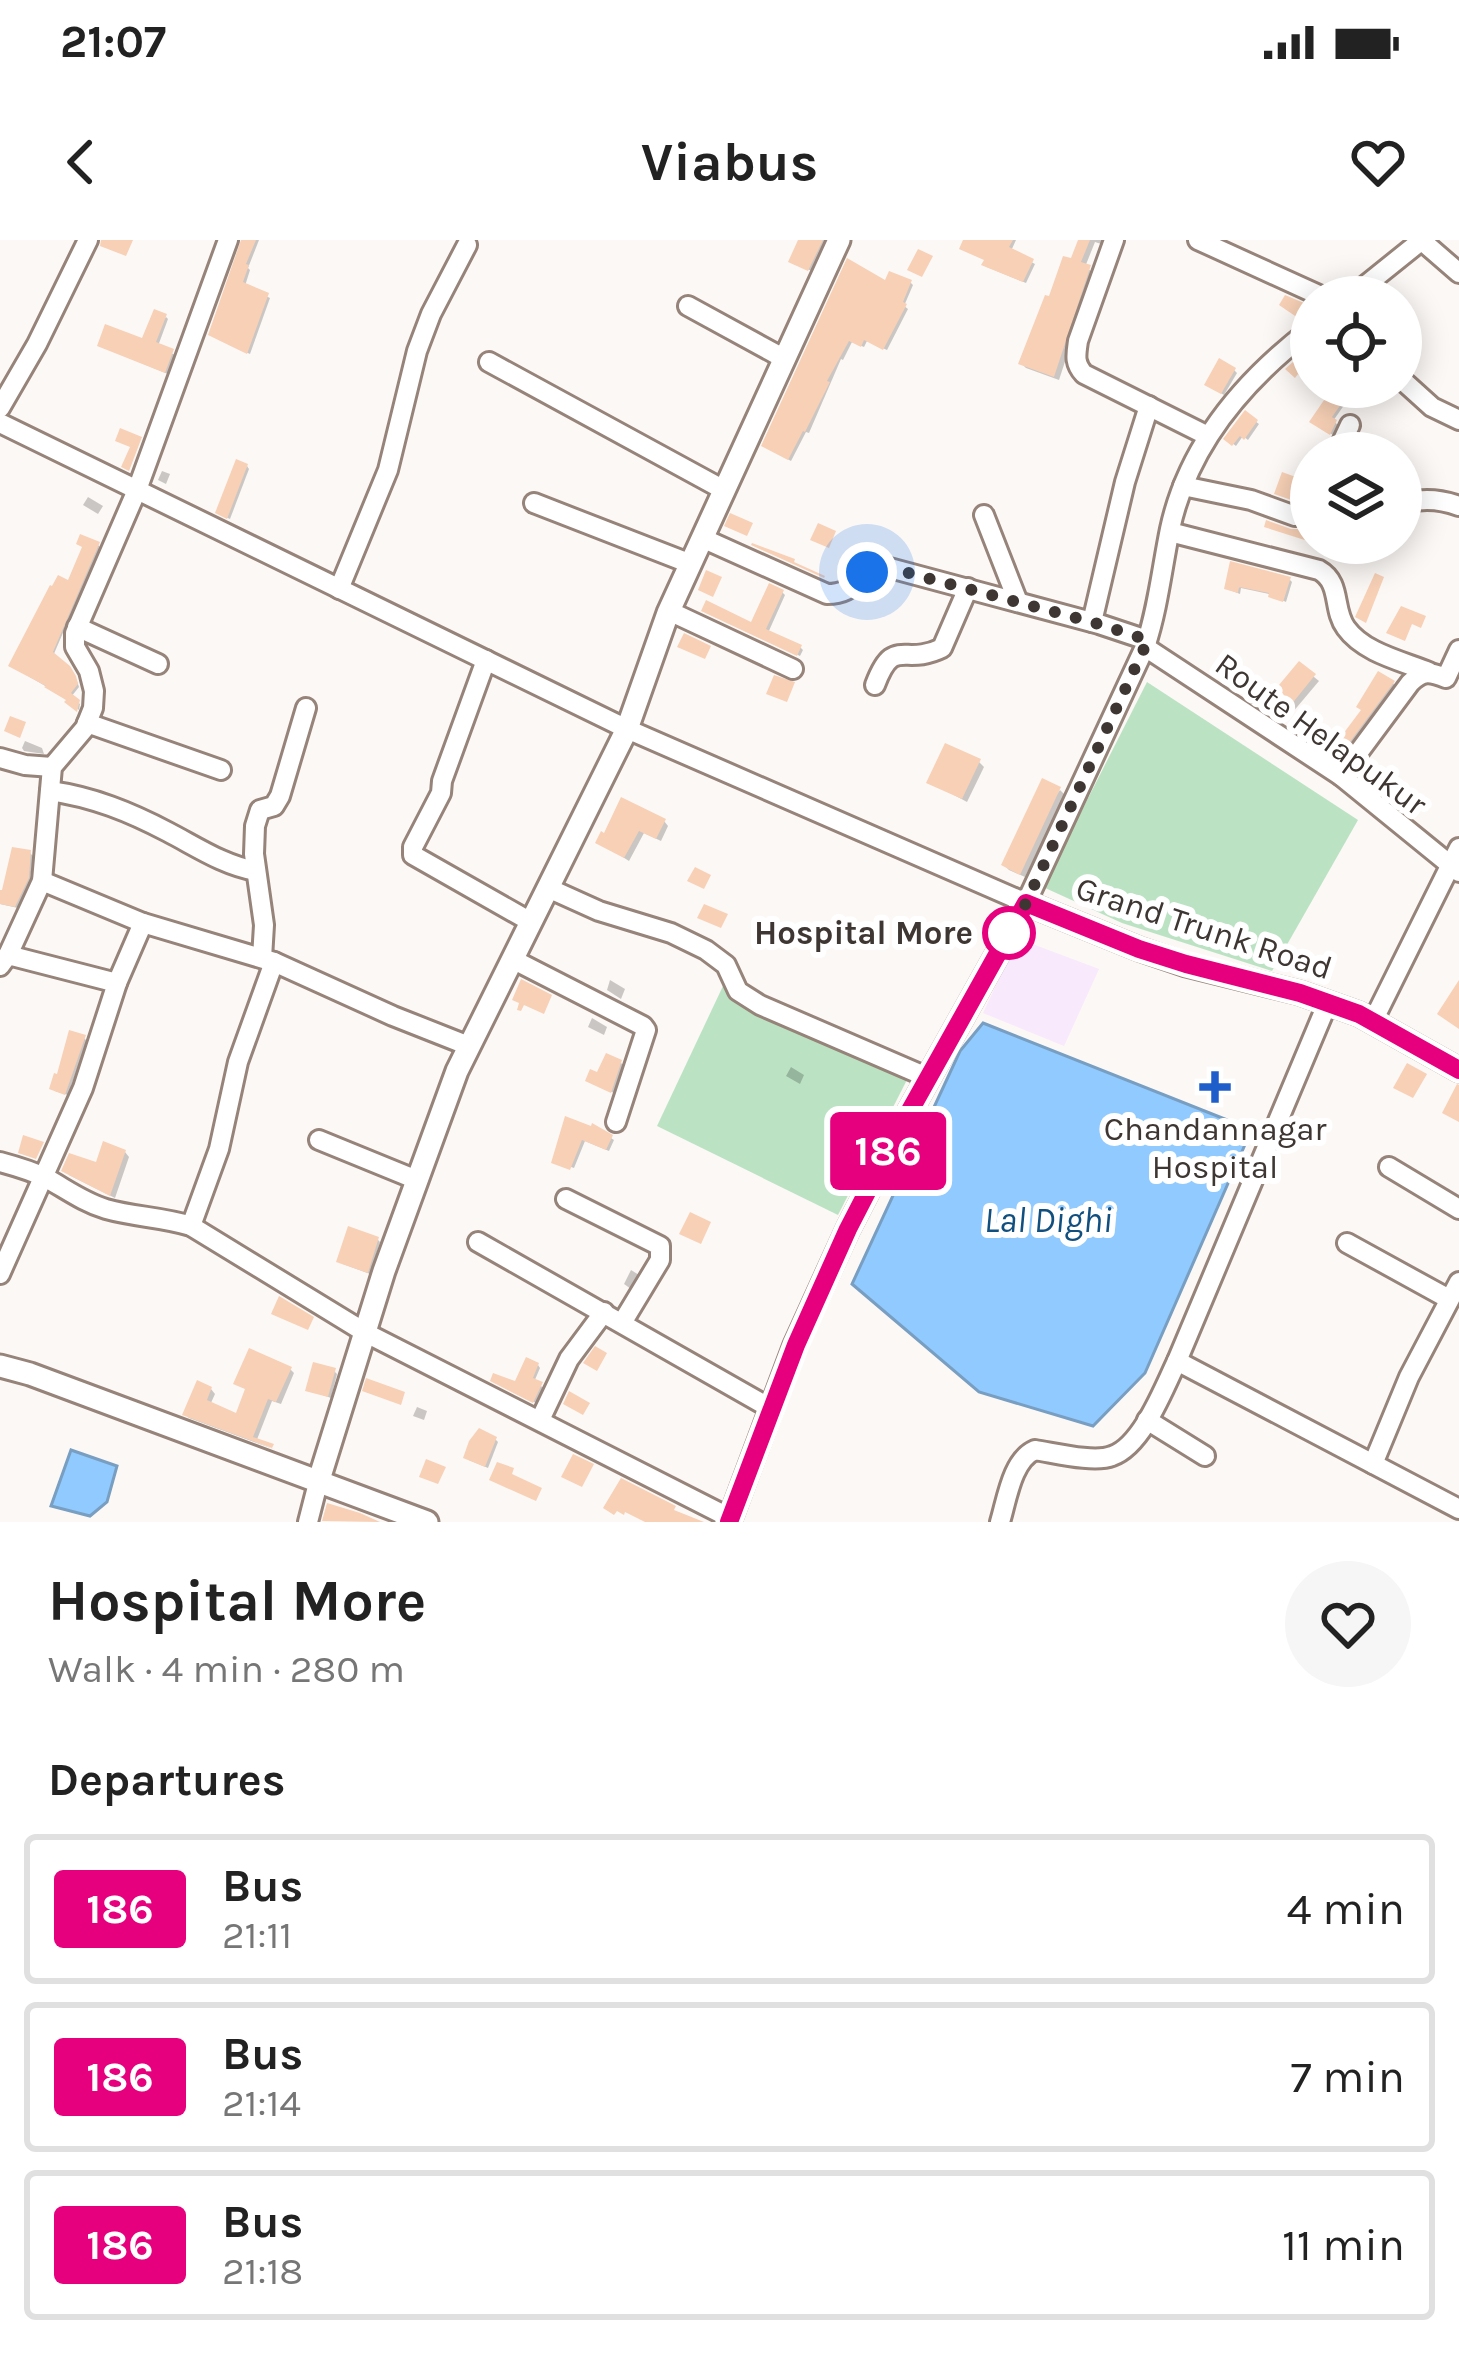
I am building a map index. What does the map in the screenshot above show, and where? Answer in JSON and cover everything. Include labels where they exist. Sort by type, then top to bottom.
[{"type":"main road","points":[[318,1483],[384,1271],[469,1046],[627,729],[669,611],[839,240]]},
{"type":"main road","name":"Grand Trunk Road","points":[[729,1520],[770,1408],[848,1229],[1026,903],[1139,949],[1328,1002],[1373,1021],[1459,1070]]},
{"type":"main road","points":[[0,1366],[427,1522]]},
{"type":"street","points":[[0,408],[38,344],[88,240]]},
{"type":"street","points":[[117,983],[4,961],[42,881],[52,767],[87,723],[92,708],[89,671],[75,647],[77,627],[136,490],[228,240]]},
{"type":"street","points":[[1114,240],[1075,358],[1084,374],[1208,436]]},
{"type":"street","points":[[1198,240],[1290,282]]},
{"type":"street","points":[[1377,276],[1422,240],[1459,273]]},
{"type":"street","points":[[339,589],[388,470],[417,351],[467,245]]},
{"type":"street","points":[[688,306],[785,358]]},
{"type":"street","points":[[0,423],[627,729],[1026,903],[1146,644],[1183,486],[1208,436],[1242,391],[1290,345]]},
{"type":"street","points":[[489,362],[724,490]]},
{"type":"street","points":[[1422,398],[1459,420]]},
{"type":"street","points":[[1092,622],[1125,482],[1149,406]]},
{"type":"street","points":[[1348,432],[1351,425]]},
{"type":"street","points":[[1183,486],[1251,500],[1290,514]]},
{"type":"street","points":[[1422,500],[1459,506]]},
{"type":"street","points":[[534,503],[691,564]]},
{"type":"street","points":[[984,514],[1018,602]]},
{"type":"street","points":[[1170,532],[1319,570],[1334,584],[1340,618],[1348,631],[1374,650],[1445,678]]},
{"type":"street","name":"Route Helapukur","points":[[702,538],[827,594],[848,591],[867,572],[886,567],[1092,622],[1146,644],[1341,776],[1454,870]]},
{"type":"street","points":[[874,685],[889,657],[942,648],[968,588]]},
{"type":"street","points":[[669,611],[794,669]]},
{"type":"street","points":[[77,627],[158,664]]},
{"type":"street","points":[[1445,678],[1459,650]]},
{"type":"street","points":[[486,660],[441,793],[412,854],[531,922]]},
{"type":"street","points":[[1341,776],[1410,682],[1419,674],[1445,678]]},
{"type":"street","points":[[191,1226],[219,1149],[268,960],[256,871],[256,816],[274,806],[280,796],[306,708]]},
{"type":"street","points":[[87,723],[221,770]]},
{"type":"street","points":[[0,758],[52,767]]},
{"type":"street","points":[[50,791],[103,802],[235,867],[256,871]]},
{"type":"street","points":[[1373,1021],[1454,870],[1459,848]]},
{"type":"street","points":[[42,881],[142,923],[268,960],[469,1046]]},
{"type":"street","points":[[548,888],[688,941],[718,957],[738,991],[760,1005],[929,1078]]},
{"type":"street","points":[[0,1274],[83,1088],[142,923]]},
{"type":"street","points":[[512,959],[646,1030],[616,1121]]},
{"type":"street","points":[[1000,1522],[1026,1453],[1114,1456],[1147,1420],[1177,1361],[1328,1002]]},
{"type":"street","points":[[320,1140],[417,1180]]},
{"type":"street","points":[[0,1162],[45,1178],[105,1209],[191,1226],[366,1333],[729,1520]]},
{"type":"street","points":[[1389,1166],[1459,1209]]},
{"type":"street","points":[[566,1199],[660,1246],[660,1260],[622,1323]]},
{"type":"street","points":[[478,1242],[770,1408]]},
{"type":"street","points":[[1347,1243],[1454,1291],[1409,1377],[1373,1464]]},
{"type":"street","points":[[540,1420],[569,1359],[604,1312]]},
{"type":"street","points":[[1177,1361],[1459,1509]]},
{"type":"street","points":[[1147,1420],[1204,1456]]},
{"type":"street","points":[[308,1522],[318,1483]]},
{"type":"shaded area","points":[[1027,942],[1099,969],[1064,1046],[983,1013],[1013,949]]},
{"type":"green space","points":[[1147,682],[1358,820],[1272,971],[1122,923],[1043,887]]},
{"type":"green space","points":[[723,986],[912,1070],[838,1215],[657,1126]]},
{"type":"water","name":"Lal Dighi","points":[[983,1023],[1235,1123],[1247,1140],[1145,1373],[1093,1426],[979,1392],[852,1284],[960,1051]]},
{"type":"water","points":[[71,1450],[117,1466],[107,1502],[90,1516],[51,1506]]},
{"type":"building","points":[[101,240],[133,240],[126,256],[100,246]]},
{"type":"building","points":[[241,240],[256,240],[243,282],[269,293],[247,354],[208,335]]},
{"type":"building","points":[[798,240],[823,240],[808,271],[788,262]]},
{"type":"building","points":[[963,240],[1013,240],[1009,247],[1034,259],[1023,282],[981,265],[984,260],[959,249]]},
{"type":"building","points":[[1078,240],[1090,240],[1081,262],[1091,265],[1054,377],[1018,364],[1063,256],[1071,258]]},
{"type":"building","points":[[918,249],[933,256],[922,277],[907,270]]},
{"type":"building","points":[[847,258],[885,280],[889,271],[912,280],[903,302],[907,304],[883,350],[864,340],[861,347],[849,341],[788,460],[761,446]]},
{"type":"building","points":[[1285,295],[1290,297],[1290,312],[1279,305]]},
{"type":"building","points":[[154,309],[167,314],[156,342],[174,349],[165,373],[97,346],[105,324],[142,338]]},
{"type":"building","points":[[1219,358],[1236,368],[1221,394],[1204,385]]},
{"type":"building","points":[[1319,408],[1338,408],[1332,417],[1337,420],[1331,432],[1309,422]]},
{"type":"building","points":[[1245,410],[1258,420],[1244,440],[1240,436],[1232,446],[1223,439]]},
{"type":"building","points":[[120,428],[142,437],[129,471],[121,467],[130,447],[115,441]]},
{"type":"building","points":[[236,459],[248,464],[227,519],[215,513]]},
{"type":"building","points":[[1282,472],[1290,475],[1290,500],[1274,494]]},
{"type":"building","points":[[730,513],[753,523],[747,536],[724,526]]},
{"type":"building","points":[[1266,520],[1290,529],[1290,535],[1264,527]]},
{"type":"building","points":[[818,523],[836,531],[829,548],[810,540]]},
{"type":"building","points":[[80,534],[100,542],[53,652],[76,676],[78,684],[71,693],[80,700],[77,712],[46,686],[8,666],[50,585],[58,575],[68,580],[82,547],[76,544]]},
{"type":"building","points":[[751,545],[795,559],[825,576]]},
{"type":"building","points":[[1230,561],[1291,577],[1283,602],[1268,597],[1269,593],[1224,589]]},
{"type":"building","points":[[706,570],[722,577],[713,597],[698,590]]},
{"type":"building","points":[[1375,573],[1384,577],[1366,623],[1355,617]]},
{"type":"building","points":[[769,583],[784,590],[766,629],[802,645],[797,656],[701,611],[706,600],[751,622]]},
{"type":"building","points":[[1401,606],[1426,616],[1421,628],[1412,624],[1405,641],[1386,633]]},
{"type":"building","points":[[684,633],[711,646],[705,659],[677,647]]},
{"type":"building","points":[[1299,661],[1316,674],[1286,711],[1269,697]]},
{"type":"building","points":[[1378,671],[1395,681],[1338,758],[1320,746],[1329,731],[1340,738],[1361,710],[1356,707]]},
{"type":"building","points":[[774,675],[795,682],[787,702],[766,694]]},
{"type":"building","points":[[10,716],[26,722],[20,738],[4,731]]},
{"type":"building","points":[[945,743],[981,759],[962,799],[926,783]]},
{"type":"building","points":[[1042,778],[1061,787],[1020,875],[1001,865]]},
{"type":"building","points":[[621,797],[666,819],[656,839],[639,831],[624,858],[595,843]]},
{"type":"building","points":[[12,847],[31,850],[29,878],[15,907],[0,904]]},
{"type":"building","points":[[695,867],[711,875],[704,889],[687,881]]},
{"type":"building","points":[[704,904],[728,914],[721,928],[697,918]]},
{"type":"building","points":[[521,979],[552,995],[544,1014],[524,1005],[517,1010],[519,1003],[512,1000]]},
{"type":"building","points":[[1459,980],[1459,1029],[1437,1014]]},
{"type":"building","points":[[69,1030],[86,1035],[65,1095],[49,1089]]},
{"type":"building","points":[[606,1053],[622,1060],[611,1093],[585,1081],[590,1069],[597,1072]]},
{"type":"building","points":[[1407,1063],[1427,1074],[1413,1098],[1393,1088]]},
{"type":"building","points":[[1459,1085],[1459,1122],[1442,1113]]},
{"type":"building","points":[[565,1116],[613,1135],[606,1150],[582,1140],[570,1170],[551,1163]]},
{"type":"building","points":[[23,1135],[44,1142],[36,1159],[18,1153]]},
{"type":"building","points":[[103,1141],[126,1150],[110,1196],[61,1171],[69,1153],[96,1162]]},
{"type":"building","points":[[690,1212],[711,1222],[701,1244],[679,1234]]},
{"type":"building","points":[[348,1226],[379,1237],[368,1273],[336,1262]]},
{"type":"building","points":[[279,1296],[314,1317],[308,1330],[271,1314]]},
{"type":"building","points":[[595,1346],[607,1353],[597,1371],[583,1363]]},
{"type":"building","points":[[249,1348],[292,1367],[276,1402],[268,1399],[253,1437],[274,1444],[272,1448],[182,1415],[197,1380],[212,1387],[207,1400],[236,1413],[245,1389],[233,1384]]},
{"type":"building","points":[[526,1357],[539,1363],[533,1378],[543,1382],[533,1403],[490,1381],[493,1373],[515,1381]]},
{"type":"building","points":[[313,1362],[336,1368],[328,1397],[305,1391]]},
{"type":"building","points":[[366,1378],[405,1392],[401,1405],[362,1391]]},
{"type":"building","points":[[569,1391],[590,1403],[583,1415],[563,1404]]},
{"type":"building","points":[[479,1428],[497,1437],[485,1467],[463,1458]]},
{"type":"building","points":[[573,1454],[594,1464],[582,1487],[561,1477]]},
{"type":"building","points":[[426,1459],[446,1467],[438,1484],[419,1477]]},
{"type":"building","points":[[497,1462],[542,1488],[536,1501],[489,1480]]},
{"type":"building","points":[[621,1478],[704,1522],[645,1522],[625,1512],[614,1515],[603,1508]]},
{"type":"building","points":[[327,1503],[360,1513],[380,1522],[322,1521]]},
{"type":"bus line","name":"186","points":[[729,1522],[770,1408],[848,1229],[1026,903],[1139,949],[1328,1002],[1413,1042],[1459,1070]]},
{"type":"place","name":"Hospital More","points":[[1009,933]]},
{"type":"place","name":"Chandannagar Hospital","points":[[1215,1087]]},
{"type":"route","points":[[867,572],[886,567],[1148,640],[1009,933]]}]
